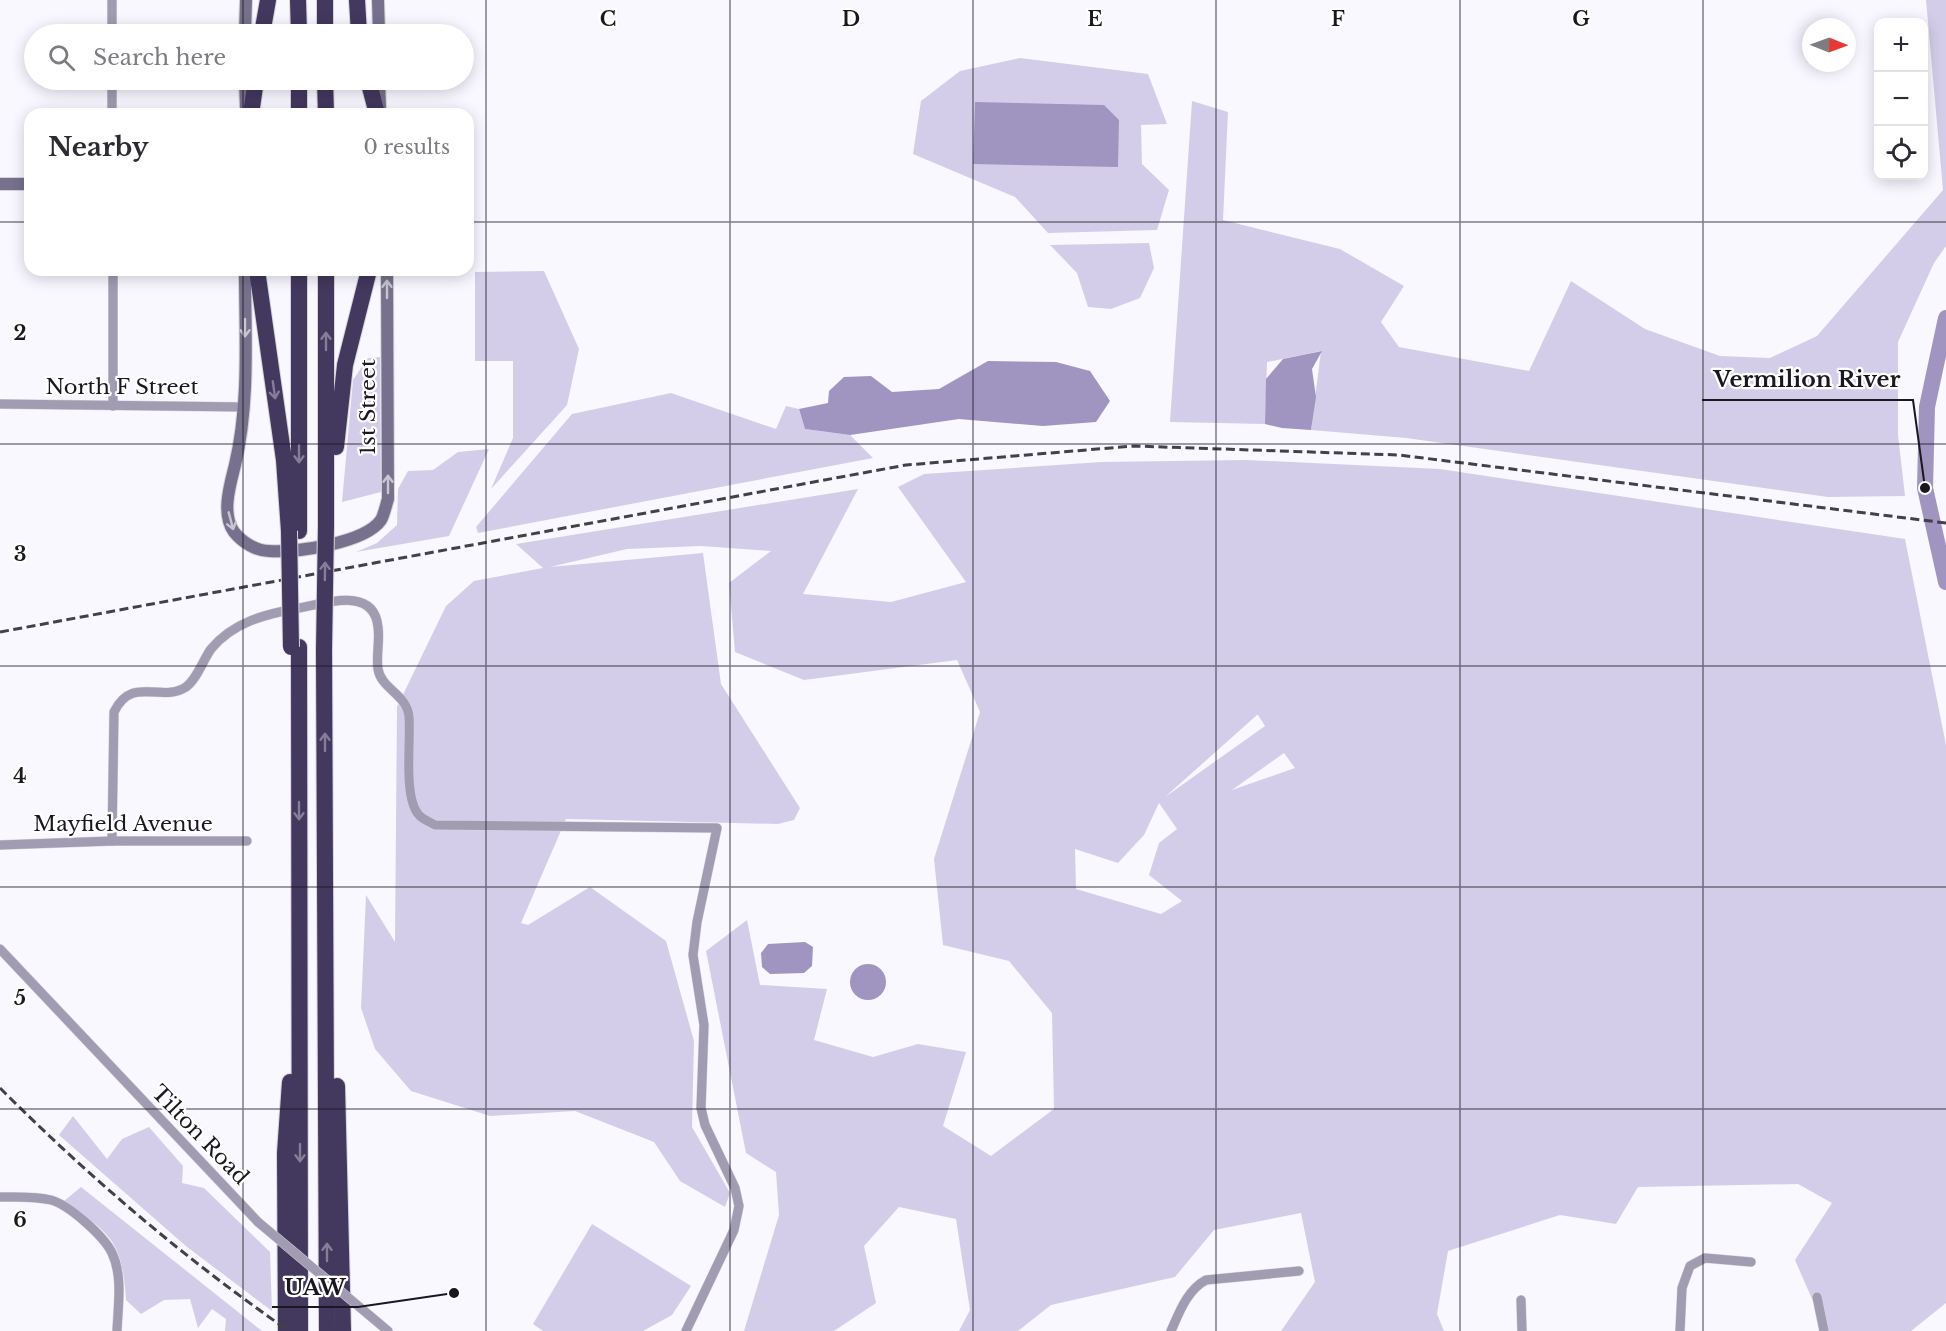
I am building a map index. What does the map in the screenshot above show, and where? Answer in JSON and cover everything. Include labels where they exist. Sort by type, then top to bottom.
[{"type":"highway","points":[[263,24],[267,0]]},
{"type":"highway","points":[[298,0],[298,24]]},
{"type":"highway","points":[[325,0],[325,24]]},
{"type":"highway","points":[[357,0],[358,24]]},
{"type":"highway","points":[[250,108],[254,90]]},
{"type":"highway","points":[[299,90],[299,108]]},
{"type":"highway","points":[[326,90],[326,108]]},
{"type":"highway","points":[[371,90],[376,108]]},
{"type":"highway","points":[[258,276],[294,531]]},
{"type":"highway","points":[[299,276],[294,531],[300,968],[300,1331]]},
{"type":"highway","points":[[326,276],[324,650],[327,1331]]},
{"type":"highway","points":[[326,507],[344,374],[368,276]]},
{"type":"highway","points":[[326,841],[341,1181],[344,1331]]},
{"type":"highway","points":[[286,1331],[285,1153],[300,968]]},
{"type":"street","points":[[112,0],[112,24]]},
{"type":"street","points":[[245,24],[246,0]]},
{"type":"street","points":[[378,0],[379,24]]},
{"type":"street","points":[[112,90],[112,108]]},
{"type":"street","points":[[246,90],[248,108]]},
{"type":"street","points":[[378,108],[379,90]]},
{"type":"street","points":[[0,184],[24,184]]},
{"type":"street","points":[[113,276],[113,406]]},
{"type":"street","points":[[244,407],[245,276]]},
{"type":"street","name":"1st Street","points":[[244,407],[240,444],[229,489],[228,514],[233,531],[248,545],[267,552],[303,549],[364,534],[381,520],[388,499],[387,276]]},
{"type":"street","name":"North F Street","points":[[0,404],[244,407]]},
{"type":"street","points":[[112,841],[114,712],[120,700],[128,694],[137,692],[178,690],[187,686],[216,644],[228,631],[256,618],[345,599],[367,605],[374,612],[378,627],[378,670],[383,680],[406,705],[409,715],[411,799],[419,816],[435,825],[717,828],[697,922],[693,955],[704,1025],[701,1108],[705,1125],[735,1188],[739,1206],[734,1230],[686,1331]]},
{"type":"street","name":"Mayfield Avenue","points":[[0,845],[112,841],[247,841]]},
{"type":"street","name":"Tilton Road","points":[[0,949],[258,1222],[388,1331]]},
{"type":"street","points":[[0,1197],[51,1200],[62,1205],[90,1227],[113,1255],[118,1279],[117,1331]]},
{"type":"street","points":[[1680,1331],[1682,1288],[1690,1266],[1705,1258],[1751,1262]]},
{"type":"street","points":[[1171,1331],[1186,1300],[1196,1286],[1212,1279],[1299,1271]]},
{"type":"street","points":[[1817,1297],[1824,1331]]},
{"type":"street","points":[[1521,1300],[1522,1331]]},
{"type":"shaded area","points":[[1926,0],[1946,0],[1946,246],[1934,263],[1898,342],[1898,435],[1905,496],[1828,497],[1406,438],[1311,430],[1321,351],[1267,362],[1265,424],[1170,422],[1192,101],[1228,112],[1223,220],[1340,249],[1404,286],[1381,322],[1399,347],[1529,371],[1571,281],[1645,329],[1720,356],[1770,358],[1817,336],[1943,190]]},
{"type":"shaded area","points":[[1020,58],[1148,74],[1167,124],[1141,125],[1142,164],[1169,190],[1157,230],[1048,233],[1015,197],[913,154],[921,101],[960,71]]},
{"type":"shaded area","points":[[975,102],[1104,105],[1119,120],[1118,167],[973,164]]},
{"type":"shaded area","points":[[1149,243],[1154,268],[1140,298],[1111,309],[1088,307],[1077,273],[1050,245]]},
{"type":"shaded area","points":[[544,271],[579,349],[567,405],[491,489],[513,438],[513,361],[475,361],[475,272]]},
{"type":"shaded area","points":[[1322,351],[1312,369],[1316,397],[1311,430],[1265,424],[1266,379],[1283,359]]},
{"type":"shaded area","points":[[380,357],[381,492],[342,502],[353,380],[368,358]]},
{"type":"shaded area","points":[[988,361],[1056,362],[1090,371],[1110,401],[1096,422],[1043,426],[959,419],[850,435],[805,429],[799,409],[828,403],[829,391],[844,377],[871,376],[892,392],[939,389]]},
{"type":"shaded area","points":[[671,393],[776,429],[786,406],[799,409],[805,429],[850,435],[873,458],[478,533],[476,527],[572,414]]},
{"type":"shaded area","points":[[489,449],[449,536],[356,552],[377,543],[397,525],[398,489],[408,471],[433,470],[458,452]]},
{"type":"shaded area","points":[[1246,460],[1440,469],[1905,539],[1946,745],[1946,1303],[1911,1331],[1826,1331],[1795,1260],[1832,1203],[1798,1184],[1638,1187],[1616,1224],[1560,1215],[1448,1251],[1437,1314],[1444,1331],[1281,1331],[1315,1282],[1301,1213],[1214,1230],[1175,1277],[1051,1305],[1018,1331],[959,1331],[970,1310],[956,1219],[899,1207],[864,1246],[876,1303],[834,1331],[744,1331],[779,1215],[776,1172],[746,1153],[706,951],[747,920],[760,985],[827,989],[814,1040],[873,1057],[918,1044],[966,1052],[943,1126],[991,1156],[1054,1109],[1052,1013],[1009,961],[943,945],[934,859],[980,712],[957,660],[804,680],[735,652],[729,583],[771,551],[701,546],[627,549],[550,567],[703,553],[721,684],[800,808],[794,820],[778,824],[566,819],[521,923],[528,925],[590,887],[666,941],[694,1041],[692,1127],[730,1193],[725,1207],[680,1181],[654,1142],[575,1111],[490,1116],[411,1091],[375,1049],[361,1008],[366,895],[395,942],[397,707],[446,606],[474,581],[543,568],[516,544],[858,489],[803,594],[891,602],[966,582],[898,487],[924,474],[1101,462]],"holes":[[[1257,715],[1265,726],[1165,797]],[[1284,753],[1295,768],[1232,790]],[[1159,803],[1177,829],[1159,843],[1149,875],[1182,901],[1161,914],[1076,889],[1075,849],[1118,863],[1144,835]]]},
{"type":"shaded area","points":[[805,942],[813,947],[812,966],[804,973],[770,974],[762,967],[761,953],[768,944]]},
{"type":"shaded area","points":[[868,964],[881,969],[886,982],[881,995],[868,1000],[855,995],[850,982],[855,969]]},
{"type":"shaded area","points":[[73,1116],[107,1159],[122,1139],[149,1127],[183,1166],[182,1183],[204,1188],[270,1252],[272,1311],[187,1247],[59,1135]]},
{"type":"shaded area","points":[[81,1187],[262,1331],[225,1331],[226,1319],[212,1309],[198,1328],[190,1299],[164,1300],[141,1314],[126,1300],[121,1264],[111,1240],[93,1222],[64,1201]]},
{"type":"shaded area","points":[[592,1224],[691,1286],[672,1315],[643,1331],[543,1331],[533,1324]]},
{"type":"waterway","points":[[1946,318],[1927,407],[1925,488],[1946,582]]},
{"type":"railway","points":[[0,632],[906,465],[1134,446],[1399,455],[1946,523]]},
{"type":"railway","points":[[0,1088],[139,1216],[212,1275],[289,1331]]},
{"type":"place","name":"Vermilion River","points":[[1925,488]]},
{"type":"place","name":"UAW","points":[[454,1293]]}]
